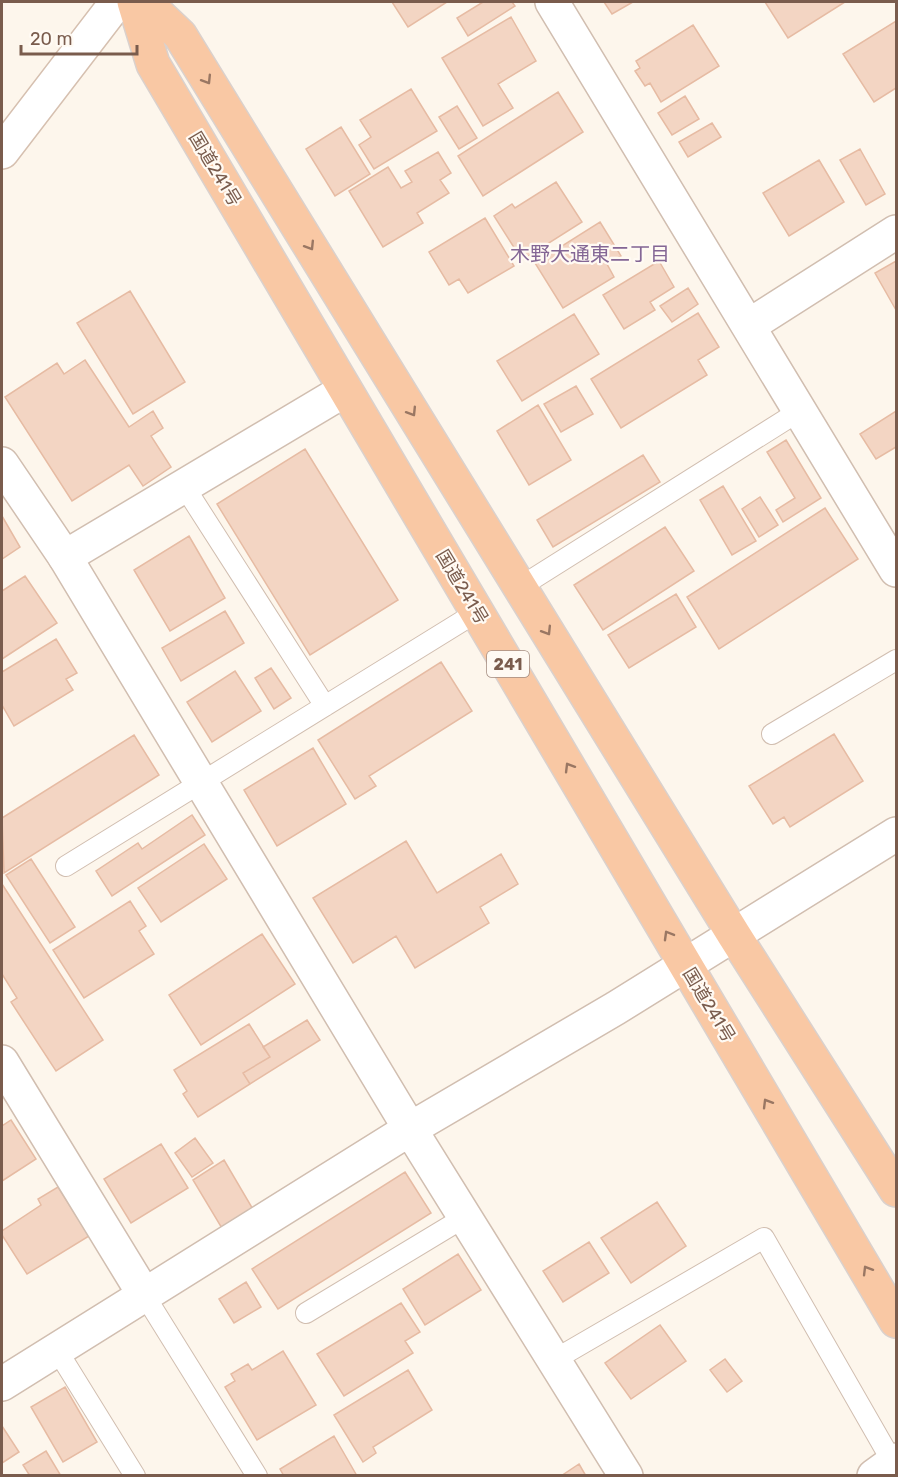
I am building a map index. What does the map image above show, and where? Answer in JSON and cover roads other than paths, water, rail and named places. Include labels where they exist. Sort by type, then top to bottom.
[{"type":"highway","name":"国道241号","points":[[134,2],[153,64],[897,1321]]},
{"type":"highway","name":"241","points":[[145,2],[180,35],[734,935],[897,1190]]},
{"type":"street","points":[[2,152],[117,2]]},
{"type":"street","points":[[552,2],[897,570]]},
{"type":"street","points":[[750,325],[897,232]]},
{"type":"street","points":[[65,557],[345,390]]},
{"type":"street","points":[[2,464],[65,557],[410,1129],[626,1476]]},
{"type":"street","points":[[2,1384],[410,1129],[685,966],[897,834]]},
{"type":"street","points":[[2,1062],[145,1296]]},
{"type":"lane","points":[[520,587],[801,410]]},
{"type":"lane","points":[[184,486],[325,706]]},
{"type":"lane","points":[[66,866],[477,612]]},
{"type":"lane","points":[[772,734],[897,660]]},
{"type":"lane","points":[[306,1313],[465,1216]]},
{"type":"lane","points":[[554,1360],[764,1238],[888,1466]]},
{"type":"lane","points":[[145,1296],[257,1476]]},
{"type":"lane","points":[[57,1350],[135,1476]]},
{"type":"district","name":"木野大通東二丁目","points":[[590,254]]}]
